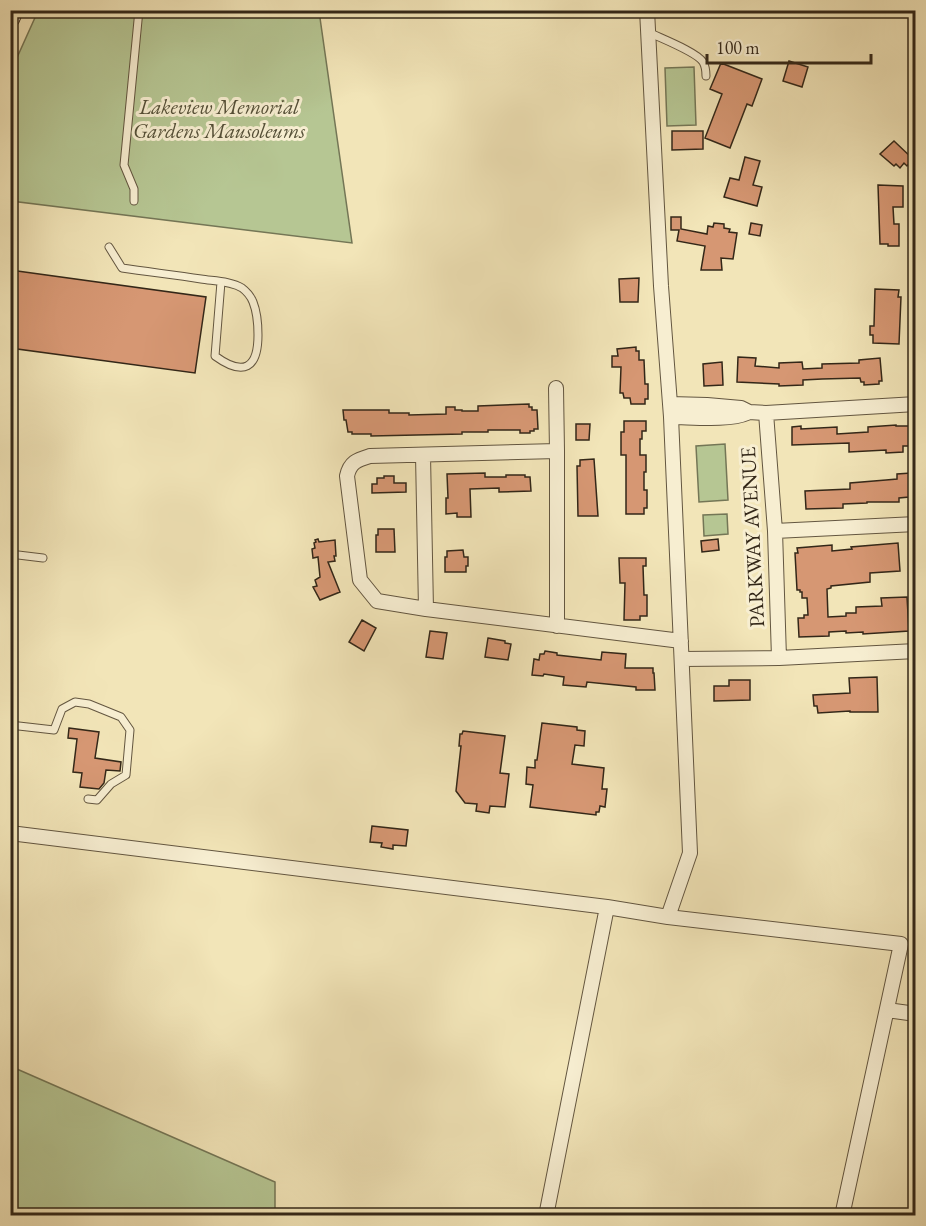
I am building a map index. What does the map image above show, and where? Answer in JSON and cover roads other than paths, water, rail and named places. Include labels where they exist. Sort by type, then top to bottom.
[{"type":"main road","points":[[10,20],[14,10]]},
{"type":"street","points":[[647,10],[663,321],[670,410],[690,853],[668,917]]},
{"type":"street","points":[[556,388],[557,626]]},
{"type":"street","points":[[670,410],[728,417],[749,412],[766,413],[915,404]]},
{"type":"street","name":"PARKWAY AVENUE","points":[[766,413],[775,531],[779,658]]},
{"type":"street","points":[[557,451],[370,456],[357,460],[348,468],[347,476],[360,580],[378,601],[681,641]]},
{"type":"street","points":[[423,456],[426,609]]},
{"type":"street","points":[[775,531],[915,524]]},
{"type":"street","points":[[682,658],[779,658],[915,651]]},
{"type":"street","points":[[10,833],[607,907],[668,917],[901,944],[842,1215]]},
{"type":"street","points":[[546,1215],[607,907]]},
{"type":"street","points":[[887,1010],[915,1014]]},
{"type":"lane","points":[[134,201],[134,189],[124,165],[139,10]]},
{"type":"lane","points":[[648,32],[702,60],[706,67],[706,76]]},
{"type":"lane","points":[[109,247],[122,268],[221,282],[240,286],[253,302],[258,327],[258,350],[254,360],[247,366],[237,367],[215,357],[221,282]]},
{"type":"lane","points":[[10,554],[43,558]]},
{"type":"lane","points":[[10,724],[54,730],[62,709],[75,702],[88,704],[121,717],[130,730],[126,775],[111,784],[97,800],[88,799]]},
{"type":"park label","name":"Lakeview Memorial Gardens Mausoleums","points":[[219,118]]}]
